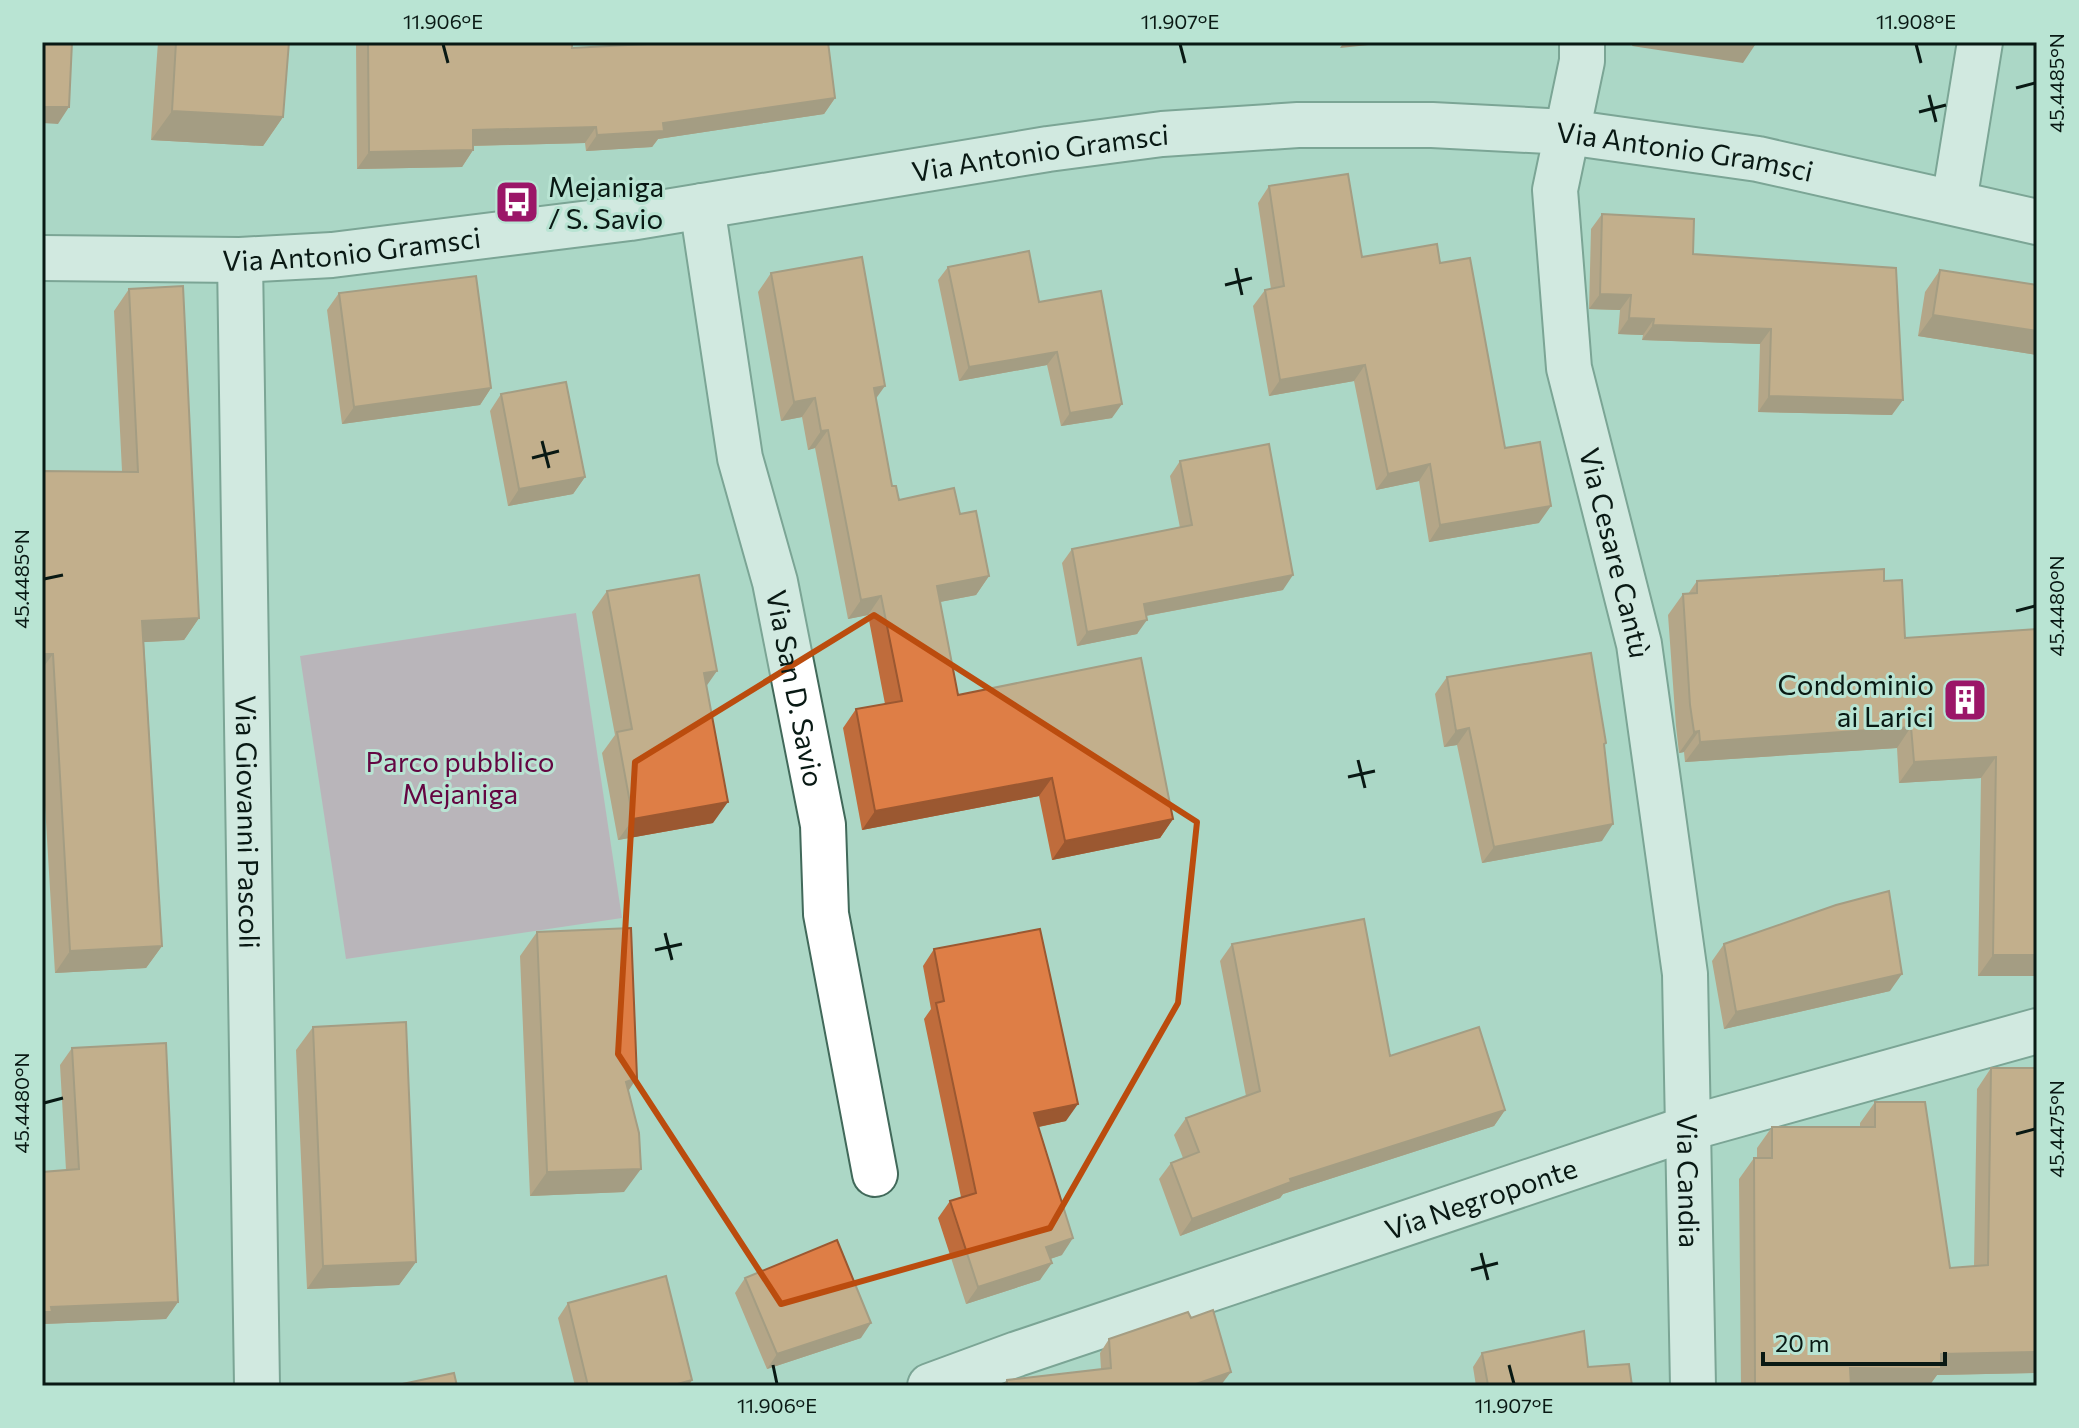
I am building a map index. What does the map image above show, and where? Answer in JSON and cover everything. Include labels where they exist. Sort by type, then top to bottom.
[{"type":"street","name":"Via Cesare Cantù","points":[[1582,42],[1582,61],[1555,190],[1569,368],[1639,644],[1685,974]]},
{"type":"street","points":[[1954,202],[1980,42]]},
{"type":"street","name":"Via Antonio Gramsci","points":[[42,258],[240,260],[332,255],[630,218],[1048,149],[1162,134],[1298,125],[1432,125],[1567,132],[1758,159],[2037,222]]},
{"type":"street","name":"Via San D. Savio","points":[[702,206],[740,458],[775,582],[823,825],[826,914],[875,1174]]},
{"type":"street","name":"Via Giovanni Pascoli","points":[[240,260],[257,1386]]},
{"type":"street","name":"Via Candia","points":[[1685,974],[1693,1386]]},
{"type":"street","name":"Via Negroponte","points":[[930,1386],[1689,1128],[2037,1031]]},
{"type":"highlighted area","points":[[874,615],[1197,822],[1178,1003],[1050,1228],[781,1304],[618,1054],[635,762]]},
{"type":"green space","name":"Parco pubblico Mejaniga","points":[[576,613],[622,918],[346,959],[300,656]]},
{"type":"building","points":[[42,42],[72,42],[69,107],[42,107]]},
{"type":"building","points":[[176,42],[289,42],[283,117],[172,111]]},
{"type":"building","points":[[368,42],[572,42],[572,48],[685,42],[828,42],[835,98],[663,123],[664,131],[597,135],[596,127],[473,130],[473,150],[369,152]]},
{"type":"building","points":[[1348,174],[1362,257],[1437,244],[1440,263],[1470,258],[1505,448],[1540,442],[1551,506],[1440,525],[1430,464],[1388,474],[1365,365],[1280,380],[1265,290],[1284,286],[1269,186]]},
{"type":"building","points":[[1602,214],[1694,219],[1693,254],[1896,268],[1903,400],[1769,396],[1771,329],[1653,325],[1654,319],[1629,318],[1631,295],[1600,294]]},
{"type":"building","points":[[1029,251],[1039,302],[1101,291],[1122,404],[1070,413],[1057,352],[969,367],[948,267]]},
{"type":"building","points":[[862,257],[885,386],[874,388],[892,486],[896,486],[899,500],[954,488],[960,514],[976,511],[989,576],[937,586],[958,695],[1141,658],[1173,819],[1065,841],[1052,778],[875,811],[856,709],[902,701],[881,596],[861,600],[828,430],[821,431],[815,398],[794,402],[771,273]]},
{"type":"building","points":[[1940,270],[2037,285],[2037,331],[1933,315]]},
{"type":"building","points":[[476,276],[491,388],[354,407],[339,293]]},
{"type":"building","points":[[183,286],[199,618],[142,621],[162,946],[70,951],[53,654],[42,654],[42,471],[138,472],[129,289]]},
{"type":"building","points":[[566,382],[585,477],[519,489],[501,394]]},
{"type":"building","points":[[1269,444],[1293,575],[1144,604],[1147,620],[1087,632],[1072,549],[1192,525],[1180,461]]},
{"type":"building","points":[[1884,569],[1884,581],[1902,580],[1905,638],[2037,629],[2037,955],[1993,955],[1996,757],[1914,762],[1911,727],[1700,742],[1699,731],[1694,732],[1683,594],[1697,593],[1697,581]]},
{"type":"building","points":[[699,575],[717,671],[704,673],[728,802],[633,819],[617,732],[632,729],[607,591]]},
{"type":"building","points":[[1591,653],[1606,743],[1613,824],[1494,847],[1469,728],[1456,731],[1447,677]]},
{"type":"building","points":[[1889,891],[1902,974],[1736,1012],[1724,944],[1836,905]]},
{"type":"building","points":[[1364,919],[1390,1056],[1479,1027],[1505,1110],[1290,1179],[1291,1182],[1192,1219],[1171,1163],[1199,1152],[1186,1118],[1260,1091],[1232,944]]},
{"type":"building","points":[[631,928],[637,1078],[626,1082],[639,1133],[641,1169],[547,1172],[537,932]]},
{"type":"building","points":[[1040,929],[1078,1104],[1034,1113],[1073,1238],[1046,1247],[1052,1263],[978,1287],[950,1201],[976,1193],[936,1003],[944,1001],[934,949]]},
{"type":"building","points":[[406,1022],[416,1262],[323,1266],[313,1027]]},
{"type":"building","points":[[166,1043],[178,1302],[51,1307],[52,1312],[42,1312],[42,1172],[79,1169],[72,1048]]},
{"type":"building","points":[[1991,1068],[2037,1068],[2037,1352],[1941,1354],[1941,1369],[1850,1368],[1851,1386],[1755,1386],[1754,1158],[1772,1158],[1772,1127],[1875,1127],[1875,1102],[1925,1102],[1950,1268],[1988,1265]]},
{"type":"building","points":[[837,1240],[871,1323],[777,1354],[745,1278]]},
{"type":"building","points":[[666,1276],[692,1380],[670,1386],[588,1386],[568,1303]]},
{"type":"building","points":[[1213,1310],[1231,1372],[1190,1386],[1007,1386],[1007,1380],[1111,1368],[1109,1339],[1188,1312],[1191,1318]]},
{"type":"building","points":[[1584,1331],[1588,1367],[1629,1364],[1632,1386],[1482,1386],[1488,1385],[1482,1353]]},
{"type":"building","points":[[454,1373],[457,1386],[393,1386]]},
{"type":"place","name":"Mejaniga / S. Savio","points":[[517,202]]},
{"type":"place","name":"Condominio ai Larici","points":[[1965,700]]}]
